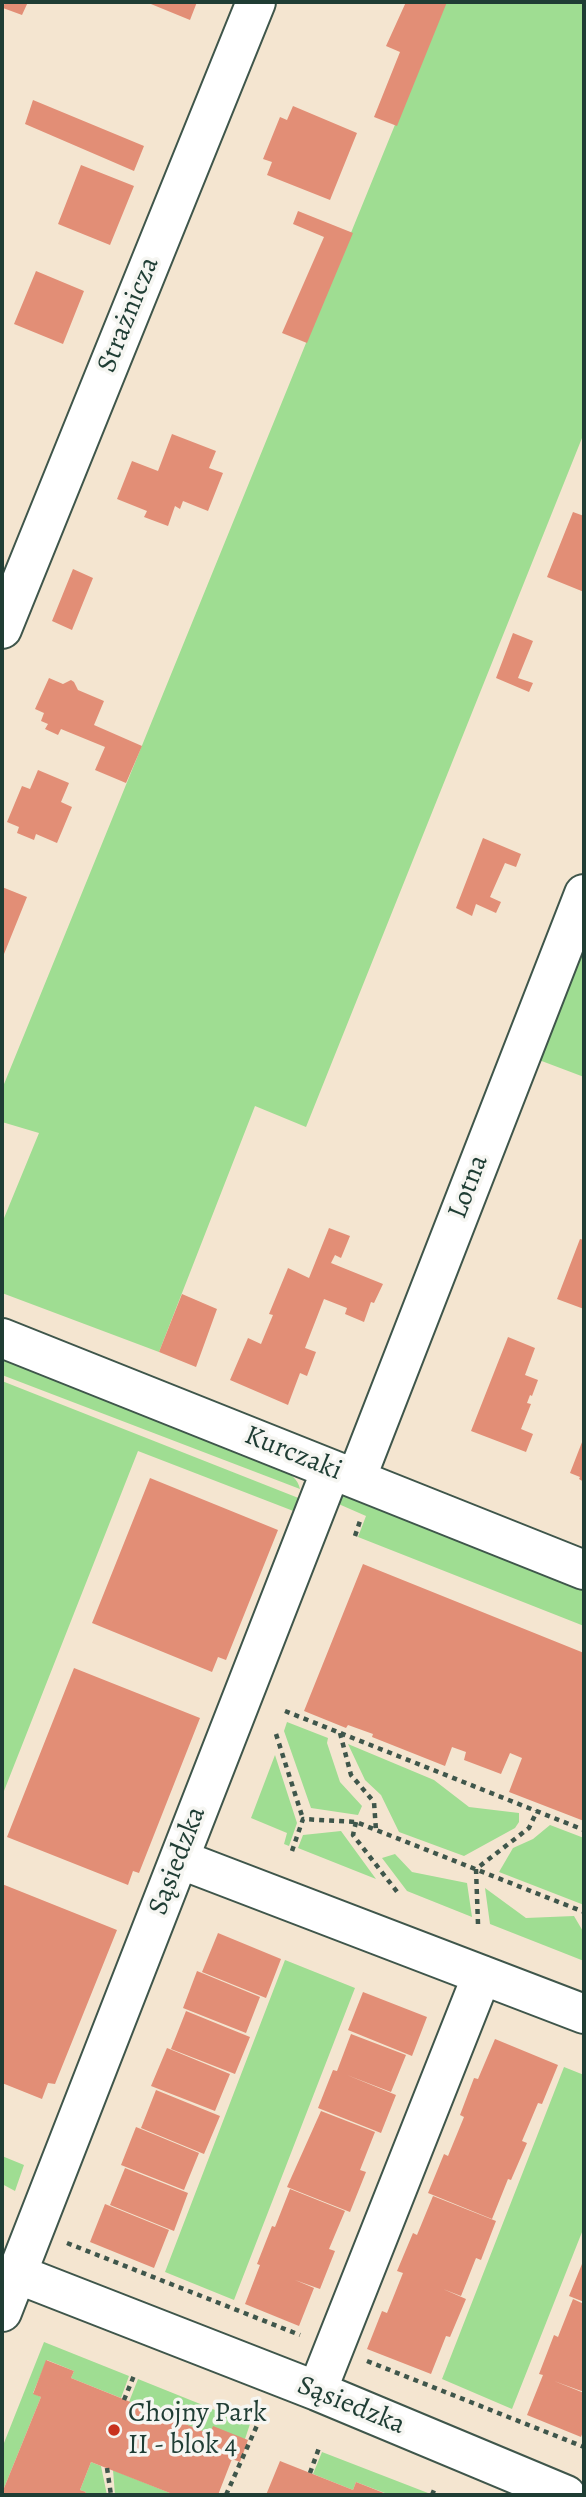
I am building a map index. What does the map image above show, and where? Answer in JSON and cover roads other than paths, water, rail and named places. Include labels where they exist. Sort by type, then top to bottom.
[{"type":"street","name":"Strażnicza","points":[[2,629],[257,2]]},
{"type":"street","name":"Lotna","points":[[343,1475],[584,894]]},
{"type":"street","name":"Kurczaki","points":[[2,1338],[584,1570]]},
{"type":"street","name":"Sąsiedzka","points":[[2,2312],[15,2257],[179,1859],[343,1475]]},
{"type":"street","points":[[179,1859],[584,2014]]},
{"type":"street","points":[[317,2391],[482,1975]]},
{"type":"street","name":"Sąsiedzka","points":[[15,2257],[317,2391],[566,2495]]},
{"type":"place","name":"Chojny Park II - blok 4","points":[[114,2430]]}]
